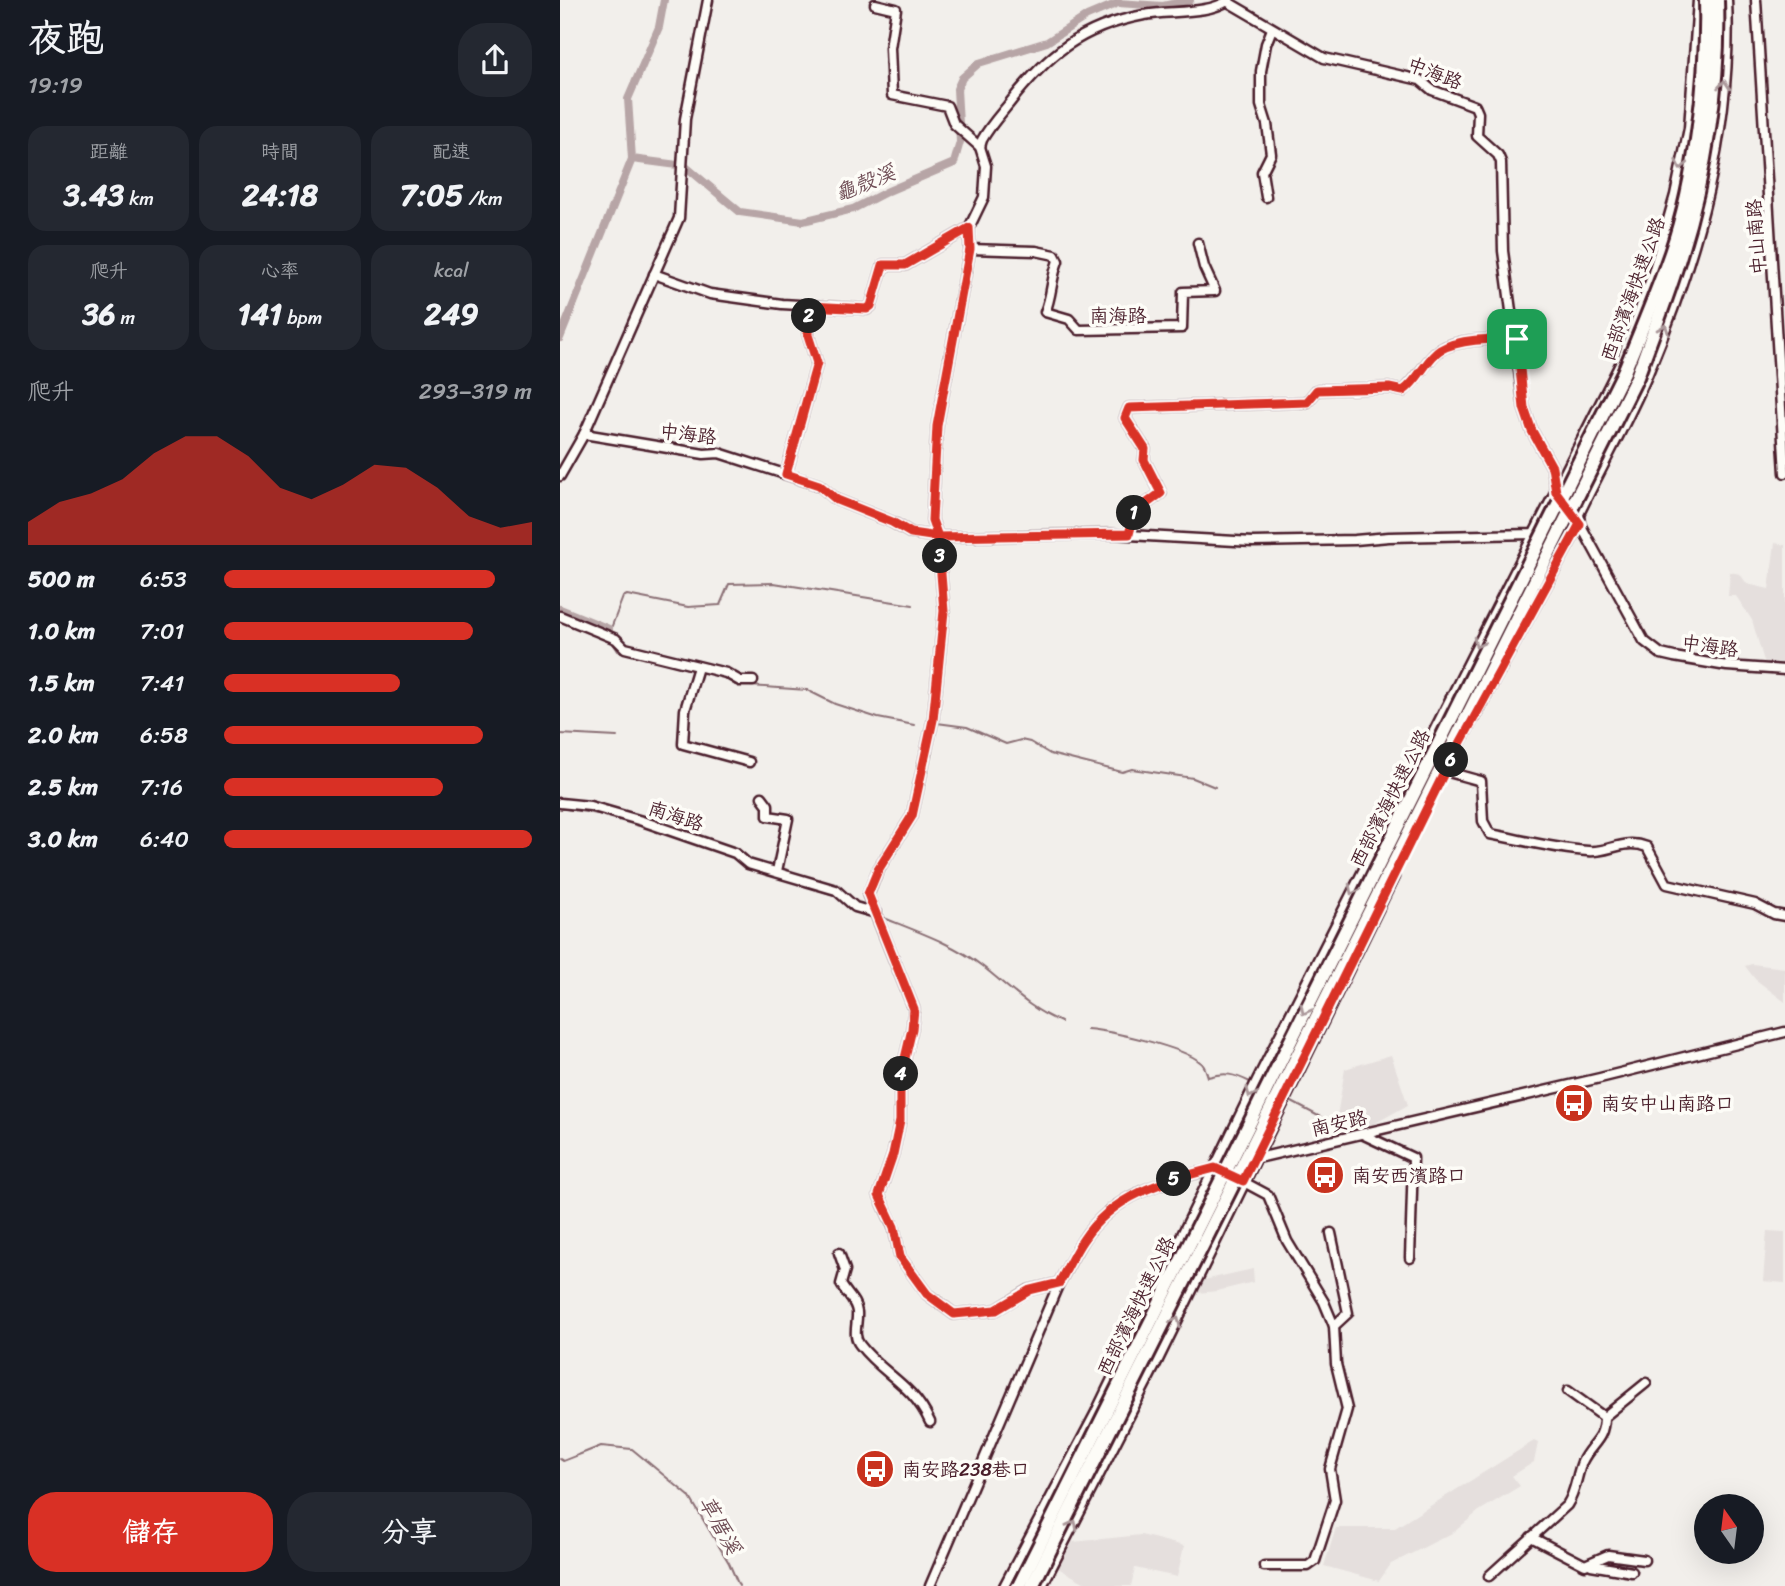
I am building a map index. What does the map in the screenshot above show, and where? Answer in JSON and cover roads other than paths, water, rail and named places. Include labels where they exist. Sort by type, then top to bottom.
[{"type":"highway","name":"西部濱海快速公路","points":[[1019,1586],[1625,372],[1672,251],[1692,172],[1701,92],[1706,0]]},
{"type":"highway","name":"西部濱海快速公路","points":[[1032,1586],[1637,377],[1681,254],[1700,172],[1713,95],[1717,0]]},
{"type":"street","points":[[560,476],[584,433],[679,218],[687,126],[685,119],[708,0]]},
{"type":"street","points":[[1004,1586],[1095,1414],[1257,1080],[1620,364],[1652,276],[1675,195],[1689,128],[1698,0]]},
{"type":"street","points":[[1042,1586],[1158,1360],[1445,771],[1580,524],[1579,514],[1646,377],[1692,256],[1713,170],[1724,94],[1727,0]]},
{"type":"street","name":"中山南路","points":[[1756,0],[1785,472]]},
{"type":"street","points":[[980,147],[985,134],[1036,69],[1090,31],[1145,15],[1202,9],[1228,1]]},
{"type":"street","name":"中海路","points":[[1228,1],[1324,58],[1420,80],[1433,90],[1475,106],[1478,113],[1477,136],[1498,155],[1501,162],[1507,295],[1517,339],[1524,408],[1532,431],[1552,467],[1556,492],[1580,524],[1638,632],[1661,654],[1727,666],[1785,670]]},
{"type":"street","points":[[875,4],[896,9],[890,48],[892,95],[947,106],[954,124],[980,147],[986,166],[984,197],[969,228],[970,249],[937,426],[932,520],[938,537],[944,611],[933,720],[912,816],[878,870],[868,894],[914,1009],[900,1079],[900,1121],[893,1154],[879,1195],[894,1227],[900,1257],[927,1294],[954,1314],[996,1310],[1030,1290],[1059,1283]]},
{"type":"street","points":[[1266,197],[1262,172],[1271,154],[1261,105],[1261,71],[1272,29]]},
{"type":"street","points":[[654,274],[710,294],[809,306],[867,309],[871,306],[883,265],[905,265],[969,228]]},
{"type":"street","name":"南海路","points":[[970,249],[1036,251],[1055,255],[1058,261],[1050,281],[1050,300],[1045,312],[1069,319],[1079,330],[1157,330],[1182,328],[1183,292],[1215,291],[1198,243]]},
{"type":"street","points":[[786,474],[817,363],[808,335],[809,306]]},
{"type":"street","points":[[1129,534],[1135,512],[1161,493],[1144,460],[1145,449],[1125,418],[1129,408],[1307,402],[1317,390],[1389,388],[1403,391],[1413,384],[1439,350],[1476,340],[1517,339]]},
{"type":"street","name":"中海路","points":[[584,433],[704,454],[719,453],[819,485],[837,500],[892,522],[911,533],[938,537],[1129,534],[1253,542],[1533,534],[1580,524]]},
{"type":"street","points":[[560,616],[616,639],[625,648],[726,673],[740,681],[753,681]]},
{"type":"street","points":[[698,667],[685,710],[683,744],[749,762]]},
{"type":"street","points":[[1445,771],[1481,781],[1483,821],[1490,834],[1588,851],[1617,844],[1642,845],[1647,847],[1667,884],[1755,904],[1774,914],[1785,916]]},
{"type":"street","points":[[762,797],[768,805],[768,816],[788,819],[777,871]]},
{"type":"street","name":"南海路","points":[[560,803],[590,806],[735,853],[748,864],[836,890],[855,907],[876,912]]},
{"type":"street","name":"南安路","points":[[930,1586],[967,1493],[1059,1283],[1083,1240],[1097,1222],[1121,1202],[1146,1188],[1215,1168],[1785,1032]]},
{"type":"street","points":[[1362,1134],[1413,1158],[1410,1258]]},
{"type":"street","points":[[1215,1168],[1268,1195],[1287,1241],[1324,1302],[1334,1326],[1335,1364],[1347,1409],[1330,1469],[1335,1500],[1315,1561],[1308,1566],[1264,1566]]},
{"type":"street","points":[[1331,1233],[1348,1313],[1334,1326]]},
{"type":"street","points":[[839,1253],[845,1270],[841,1284],[857,1311],[855,1333],[858,1343],[902,1382],[922,1404],[930,1422]]},
{"type":"street","points":[[1604,1418],[1646,1383]]},
{"type":"street","points":[[1568,1391],[1604,1418]]},
{"type":"street","points":[[1489,1576],[1567,1505],[1573,1496],[1582,1461],[1604,1433],[1604,1418]]},
{"type":"street","points":[[1531,1537],[1586,1565],[1632,1572]]},
{"type":"street","points":[[1591,1565],[1602,1556],[1608,1555],[1644,1560]]},
{"type":"waterway","name":"龜殼溪","points":[[664,0],[659,27],[628,99],[632,159],[685,166],[740,212],[803,221],[853,209],[954,163],[960,142],[957,89],[962,78],[979,63],[1047,42],[1087,16],[1118,3],[1163,6],[1190,0]]},
{"type":"waterway","points":[[560,338],[632,159]]},
{"type":"waterway","points":[[610,631],[623,597],[627,595],[688,607],[720,605],[729,584],[774,583],[913,605]]},
{"type":"waterway","points":[[560,609],[609,629]]},
{"type":"waterway","points":[[611,640],[618,651],[693,670]]},
{"type":"waterway","points":[[701,672],[726,678],[735,685],[807,690],[835,704],[878,718],[914,725]]},
{"type":"waterway","points":[[937,723],[967,727],[1006,744],[1021,740],[1030,742],[1050,754],[1122,772],[1132,769],[1193,778],[1215,787]]},
{"type":"waterway","points":[[560,734],[617,737]]},
{"type":"waterway","points":[[560,808],[611,816],[642,825]]},
{"type":"waterway","points":[[657,830],[734,857]]},
{"type":"waterway","points":[[793,882],[838,896]]},
{"type":"waterway","points":[[859,912],[868,915]]},
{"type":"waterway","points":[[879,916],[958,950],[1029,1004],[1061,1022]]},
{"type":"waterway","points":[[1087,1029],[1163,1045],[1202,1063],[1208,1077],[1229,1075],[1250,1082]]},
{"type":"waterway","points":[[1290,1101],[1324,1119],[1353,1127]]},
{"type":"waterway","name":"草厝溪","points":[[560,1459],[563,1461],[601,1446],[632,1449],[689,1496],[729,1563],[739,1586]]},
{"type":"place","name":"南安中山南路口","points":[[1574,1103]]},
{"type":"place","name":"南安西濱路口","points":[[1325,1175]]},
{"type":"place","name":"南安路238巷口","points":[[875,1469]]}]
